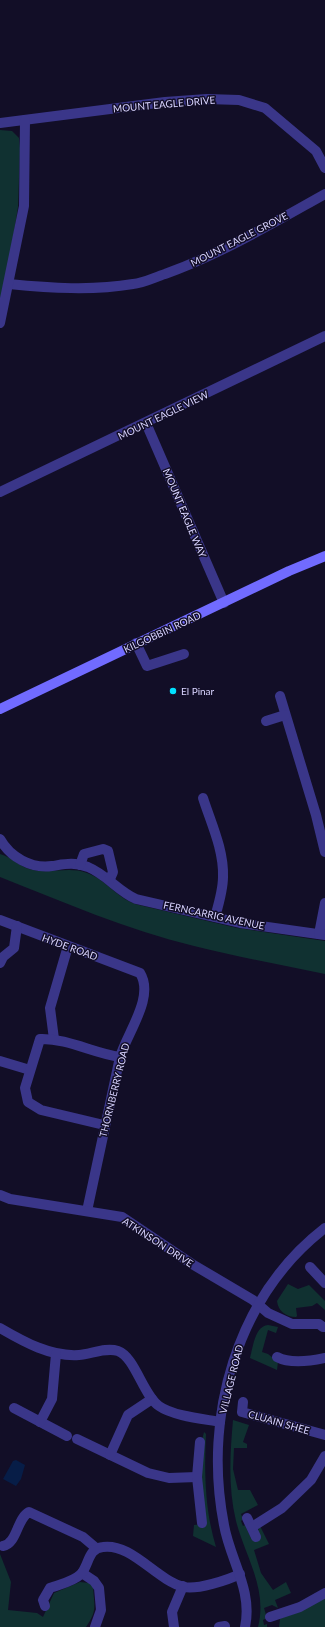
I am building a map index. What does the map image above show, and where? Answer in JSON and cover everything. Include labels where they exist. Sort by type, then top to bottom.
[{"type":"street","name":"MOUNT EAGLE DRIVE","points":[[0,123],[165,102],[207,99],[239,100],[264,108],[316,151],[325,168]]},
{"type":"street","points":[[0,323],[24,206],[25,120]]},
{"type":"street","name":"MOUNT EAGLE GROVE","points":[[9,284],[49,288],[94,288],[135,284],[186,266],[235,243],[325,194]]},
{"type":"street","name":"MOUNT EAGLE VIEW","points":[[0,491],[146,423],[325,336]]},
{"type":"street","name":"MOUNT EAGLE WAY","points":[[146,423],[224,603]]},
{"type":"street","name":"KILGOBBIN ROAD","points":[[0,709],[136,643],[325,556]]},
{"type":"street","points":[[136,643],[147,666],[184,654]]},
{"type":"street","points":[[280,696],[316,815],[325,852]]},
{"type":"street","points":[[266,721],[285,715]]},
{"type":"street","points":[[203,798],[221,851],[223,865],[222,891],[215,917]]},
{"type":"street","name":"FERNCARRIG AVENUE","points":[[1,844],[14,856],[33,864],[52,866],[64,863],[87,867],[110,879],[128,896],[136,899],[240,923],[322,934]]},
{"type":"street","points":[[80,865],[84,854],[103,849],[108,851],[113,872],[110,879]]},
{"type":"street","points":[[322,934],[325,903]]},
{"type":"street","name":"HYDE ROAD","points":[[0,920],[68,946],[91,953],[140,974]]},
{"type":"street","points":[[0,963],[3,957],[14,948],[18,926]]},
{"type":"street","points":[[54,1039],[50,1008],[68,946]]},
{"type":"street","name":"THORNBERRY ROAD","points":[[87,1211],[104,1125],[120,1057],[125,1041],[136,1021],[145,990],[145,981],[140,974]]},
{"type":"street","points":[[104,1125],[41,1110],[28,1102],[25,1088],[40,1039],[54,1039],[91,1051],[120,1057]]},
{"type":"street","points":[[0,1061],[30,1070]]},
{"type":"street","name":"ATKINSON DRIVE","points":[[0,1195],[10,1199],[122,1217],[258,1305]]},
{"type":"street","name":"VILLAGE ROAD","points":[[245,1627],[247,1596],[226,1533],[219,1495],[218,1462],[220,1422],[224,1396],[237,1350],[247,1325],[258,1305],[288,1263],[305,1245],[325,1228]]},
{"type":"street","points":[[310,1267],[325,1283]]},
{"type":"street","points":[[258,1305],[287,1323],[319,1324],[324,1329]]},
{"type":"street","points":[[0,1328],[20,1340],[56,1354],[77,1355],[108,1349],[119,1351],[126,1358],[152,1399],[159,1406],[177,1413],[220,1422]]},
{"type":"street","points":[[40,1422],[52,1399],[56,1354]]},
{"type":"street","points":[[277,1358],[286,1360],[311,1361],[325,1358]]},
{"type":"street","points":[[110,1455],[128,1415],[152,1399]]},
{"type":"street","name":"CLUAIN SHEE","points":[[243,1402],[242,1412],[325,1435]]},
{"type":"street","points":[[14,1408],[40,1422],[148,1473],[169,1478],[196,1477]]},
{"type":"street","points":[[200,1442],[196,1477],[202,1523]]},
{"type":"street","points":[[256,1537],[249,1522],[282,1508],[311,1480],[325,1456]]},
{"type":"street","points":[[3,1546],[9,1544],[22,1518],[29,1512],[83,1537],[96,1548]]},
{"type":"street","points":[[44,1606],[43,1600],[50,1588],[62,1584],[82,1573],[92,1552],[96,1548],[112,1547],[120,1549],[159,1575],[183,1586],[222,1582],[240,1574]]},
{"type":"street","points":[[82,1573],[94,1580],[98,1588],[101,1610],[95,1627]]},
{"type":"street","points":[[174,1627],[172,1612],[183,1586]]},
{"type":"street","points":[[270,1617],[300,1607],[325,1593]]},
{"type":"green space","points":[[0,130],[12,131],[19,138],[20,149],[18,207],[12,245],[0,301]]},
{"type":"green space","points":[[0,854],[28,869],[40,871],[74,870],[87,873],[101,880],[125,899],[139,905],[237,928],[325,941],[325,974],[194,946],[120,924],[0,877]]},
{"type":"green space","points":[[288,1284],[298,1289],[309,1285],[325,1301],[325,1310],[317,1303],[312,1306],[296,1308],[296,1317],[283,1313],[279,1308],[277,1301]]},
{"type":"green space","points":[[268,1325],[278,1327],[276,1333],[268,1330],[262,1352],[268,1354],[278,1362],[277,1370],[250,1358],[257,1333],[264,1326]]},
{"type":"green space","points":[[233,1420],[249,1425],[243,1442],[247,1444],[247,1448],[234,1448],[233,1469],[238,1490],[250,1490],[258,1505],[241,1514],[243,1519],[241,1521],[243,1526],[245,1525],[251,1538],[256,1534],[260,1526],[269,1544],[254,1550],[261,1573],[273,1590],[286,1582],[291,1593],[275,1600],[278,1608],[272,1605],[264,1608],[267,1618],[263,1620],[264,1625],[267,1624],[267,1627],[258,1627],[260,1599],[258,1586],[233,1509],[230,1471]]},
{"type":"green space","points":[[204,1432],[206,1434],[205,1477],[207,1505],[216,1547],[193,1536],[194,1525],[204,1524],[200,1449]]},
{"type":"green space","points":[[0,1554],[11,1582],[8,1610],[37,1613],[43,1617],[54,1593],[80,1582],[89,1583],[93,1586],[94,1612],[86,1627],[0,1627]]},
{"type":"green space","points":[[325,1596],[325,1627],[279,1627],[280,1619]]},
{"type":"water","points":[[16,1460],[25,1465],[21,1479],[16,1486],[3,1479],[13,1461]]},
{"type":"place","name":"El Pinar","points":[[173,691]]}]
